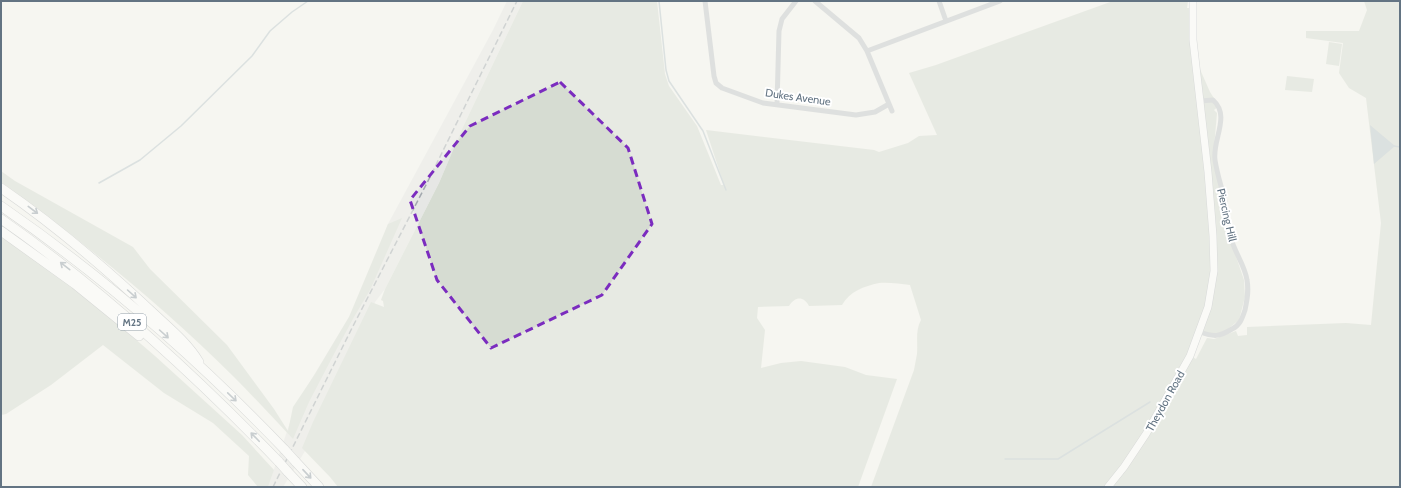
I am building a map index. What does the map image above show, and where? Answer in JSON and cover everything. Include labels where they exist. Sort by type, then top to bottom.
[{"type":"highway","points":[[1,188],[61,232],[103,267],[192,351],[204,370]]},
{"type":"highway","name":"M25","points":[[1,206],[47,239],[110,288],[204,370],[285,450],[319,487]]},
{"type":"highway","name":"M25","points":[[1,220],[28,238],[130,319],[231,412],[302,487]]},
{"type":"highway","points":[[1,226],[14,234],[28,238]]},
{"type":"highway","points":[[1,231],[35,254],[95,299],[150,344],[209,398],[231,412]]},
{"type":"street","name":"Dukes Avenue","points":[[705,1],[714,76],[716,82],[722,88],[763,103],[856,115],[874,112],[889,104]]},
{"type":"street","points":[[778,104],[779,31],[782,19],[796,1]]},
{"type":"street","points":[[815,1],[859,38],[867,51],[892,111]]},
{"type":"street","points":[[939,1],[946,21]]},
{"type":"street","points":[[867,51],[1000,1]]},
{"type":"street","name":"Piercing Hill","points":[[1193,1],[1194,40],[1213,236],[1214,271],[1208,307]]},
{"type":"street","name":"Piercing Hill","points":[[1200,101],[1213,100],[1218,105],[1221,113],[1221,122],[1214,159],[1225,202],[1230,236],[1247,279],[1248,297],[1242,321],[1236,327],[1218,335],[1211,336],[1200,332]]},
{"type":"street","name":"Theydon Road","points":[[1108,487],[1124,467],[1146,434],[1190,356],[1208,307]]},
{"type":"highlighted area","points":[[560,82],[628,148],[652,224],[602,295],[491,348],[437,280],[410,200],[470,126]]},
{"type":"shaded area","points":[[507,1],[523,1],[462,129],[439,183],[385,289],[375,302],[370,319],[316,433],[283,487],[268,487],[295,408],[349,317],[362,299],[388,224],[493,30]]},
{"type":"shaded area","points":[[523,1],[657,1],[665,74],[669,86],[697,126],[721,185],[724,185],[706,130],[874,150],[879,152],[908,143],[919,136],[937,135],[909,73],[936,65],[1113,1],[1188,1],[1187,8],[1190,8],[1199,67],[1210,92],[1219,106],[1214,110],[1217,113],[1213,159],[1223,201],[1229,236],[1244,280],[1245,297],[1239,320],[1223,333],[1195,334],[1187,354],[1196,359],[1207,338],[1214,339],[1236,331],[1238,336],[1247,335],[1247,327],[1346,323],[1371,325],[1381,223],[1366,98],[1349,88],[1339,73],[1343,43],[1306,38],[1306,31],[1359,31],[1367,10],[1364,1],[1400,1],[1400,487],[871,487],[914,370],[917,354],[917,332],[921,320],[910,285],[879,283],[858,290],[849,296],[842,305],[809,306],[805,300],[799,298],[794,300],[789,306],[758,307],[757,318],[765,330],[761,368],[781,363],[801,361],[845,367],[866,375],[897,379],[858,487],[338,487],[302,448],[371,302],[384,307],[383,301],[381,300],[385,289],[439,183],[462,129]]},
{"type":"shaded area","points":[[1329,42],[1342,44],[1339,66],[1326,64]]},
{"type":"shaded area","points":[[1287,76],[1314,79],[1312,92],[1285,90]]},
{"type":"shaded area","points":[[1370,125],[1395,146],[1374,164]]},
{"type":"shaded area","points":[[1,171],[15,181],[133,247],[150,269],[227,345],[274,409],[288,431],[293,407],[315,374],[349,317],[388,224],[402,218],[370,290],[309,402],[293,439],[207,350],[150,299],[92,251],[1,182]]},
{"type":"shaded area","points":[[1,235],[78,290],[155,356],[242,435],[274,470],[268,487],[258,487],[248,475],[249,456],[213,423],[164,393],[103,345],[51,385],[6,414],[1,415]]},
{"type":"waterway","points":[[99,183],[140,160],[181,126],[252,56],[270,31],[292,12],[308,1]]},
{"type":"waterway","points":[[659,1],[666,70],[669,81],[703,131],[726,190]]},
{"type":"waterway","points":[[1394,146],[1400,147]]},
{"type":"waterway","points":[[1005,459],[1058,459],[1150,402]]},
{"type":"waterway","points":[[1160,487],[1165,487]]},
{"type":"railway","points":[[273,487],[352,328],[429,179],[517,1]]}]
